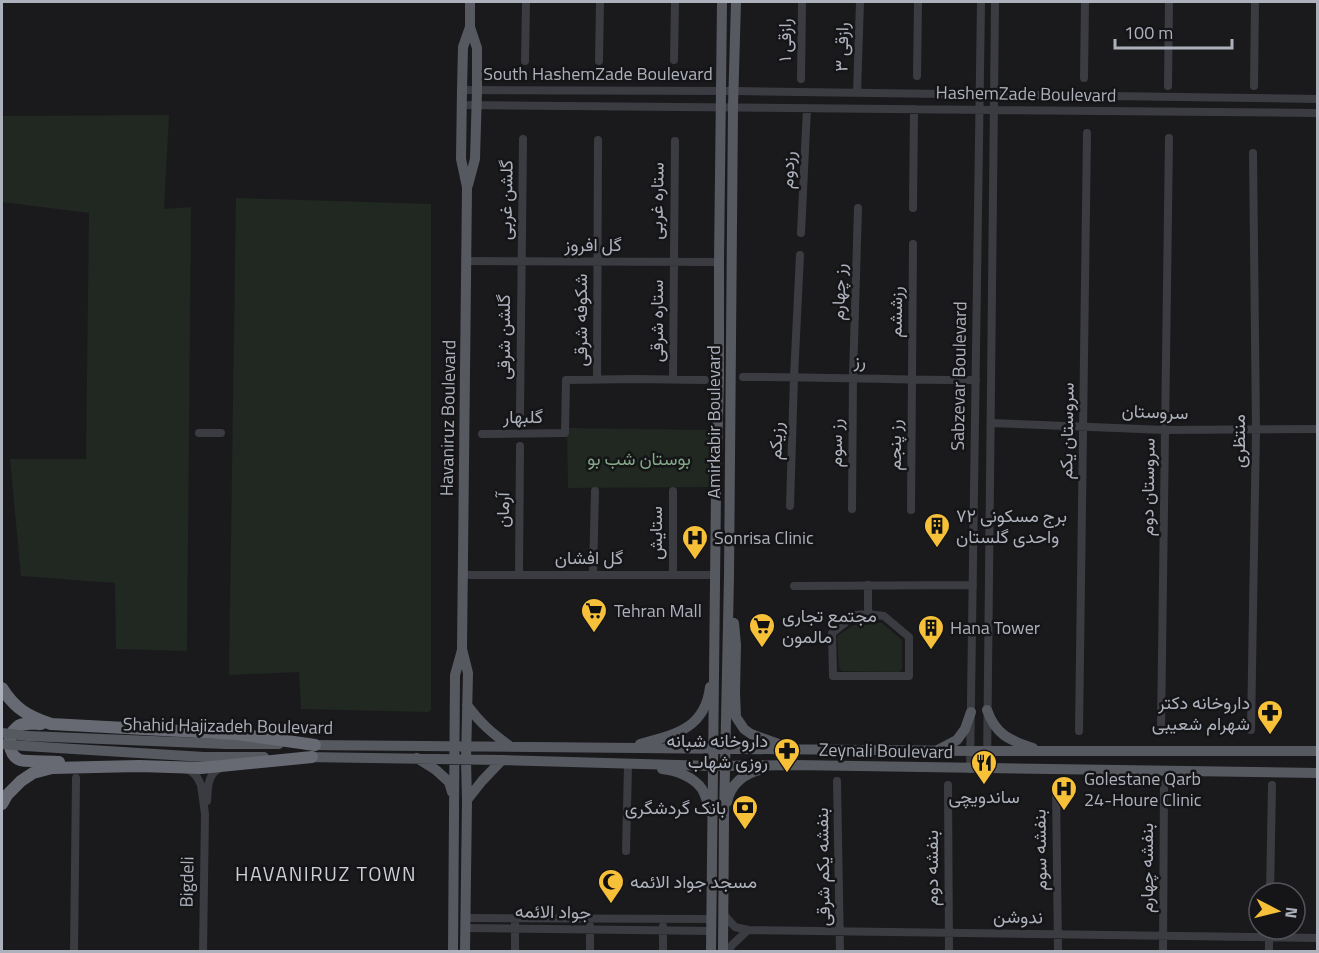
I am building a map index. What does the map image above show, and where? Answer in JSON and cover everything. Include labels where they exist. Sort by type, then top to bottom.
[{"type":"highway","points":[[2,688],[19,709],[32,718],[51,724]]},
{"type":"highway","points":[[51,724],[237,734],[314,751],[232,765],[182,768],[20,760],[13,754],[10,741],[15,728],[21,725],[51,724]]},
{"type":"highway","points":[[2,804],[7,795],[21,781],[33,773],[52,768],[139,766]]},
{"type":"main road","name":"Havaniruz Boulevard","points":[[467,187],[475,159],[477,90],[477,48],[470,27],[470,2]]},
{"type":"main road","name":"Amirkabir Boulevard","points":[[722,2],[713,766],[725,951]]},
{"type":"main road","name":"Amirkabir Boulevard","points":[[711,951],[718,818],[726,766],[736,2]]},
{"type":"main road","name":"Havaniruz Boulevard","points":[[453,951],[453,760],[455,675],[462,649],[467,261],[467,187],[461,159],[462,90],[463,46],[470,27]]},
{"type":"main road","points":[[729,576],[736,645],[736,717],[744,729],[751,734],[795,750]]},
{"type":"main road","name":"Havaniruz Boulevard","points":[[462,649],[468,673],[465,951]]},
{"type":"main road","points":[[626,748],[675,734],[689,727],[701,714],[709,696],[714,654]]},
{"type":"main road","points":[[467,705],[478,721],[511,747]]},
{"type":"main road","points":[[987,710],[998,731],[1011,741],[1042,751]]},
{"type":"main road","points":[[936,751],[957,740],[965,729],[971,712]]},
{"type":"main road","name":"Shahid Hajizadeh Boulevard","points":[[2,733],[27,741]]},
{"type":"main road","name":"Shahid Hajizadeh Boulevard","points":[[2,744],[27,741],[226,744],[453,760]]},
{"type":"main road","name":"Zeynali Boulevard","points":[[454,746],[936,751],[1317,751]]},
{"type":"main road","name":"Shahid Hajizadeh Boulevard","points":[[314,751],[454,746]]},
{"type":"main road","points":[[417,758],[449,782],[453,797]]},
{"type":"main road","name":"Zeynali Boulevard","points":[[453,760],[713,766],[1317,772]]},
{"type":"main road","points":[[467,800],[502,760]]},
{"type":"main road","points":[[624,764],[668,770],[689,777],[701,788],[718,818]]},
{"type":"main road","points":[[718,818],[735,784],[746,774],[761,769],[793,765]]},
{"type":"street","points":[[525,61],[526,2]]},
{"type":"street","points":[[599,61],[600,2]]},
{"type":"street","points":[[674,60],[675,2]]},
{"type":"street","name":"رازقی ۱","points":[[801,79],[802,2]]},
{"type":"street","name":"رازقی ۳","points":[[857,93],[860,2]]},
{"type":"street","points":[[917,76],[918,2]]},
{"type":"street","name":"Sabzevar Boulevard","points":[[970,769],[981,2]]},
{"type":"street","name":"Sabzevar Boulevard","points":[[987,769],[995,2]]},
{"type":"street","points":[[1084,78],[1085,2]]},
{"type":"street","points":[[1168,86],[1169,2]]},
{"type":"street","points":[[1254,2],[1254,86]]},
{"type":"street","name":"South HashemZade Boulevard","points":[[462,90],[734,91]]},
{"type":"street","name":"HashemZade Boulevard","points":[[734,91],[1317,99]]},
{"type":"street","name":"South HashemZade Boulevard","points":[[462,105],[733,107]]},
{"type":"street","name":"HashemZade Boulevard","points":[[733,107],[1317,113]]},
{"type":"street","name":"رزدوم","points":[[801,233],[807,108]]},
{"type":"street","points":[[913,208],[914,109]]},
{"type":"street","name":"سروستان یکم","points":[[1078,731],[1087,133]]},
{"type":"street","name":"سروستان دوم","points":[[1161,729],[1169,138]]},
{"type":"street","name":"گلشن غربی","points":[[521,261],[523,139]]},
{"type":"street","name":"شکوفه شرقی","points":[[597,380],[598,140]]},
{"type":"street","name":"ستاره غربی","points":[[673,262],[675,141]]},
{"type":"street","name":"منتظری","points":[[1251,730],[1256,430],[1253,153]]},
{"type":"street","name":"رز چهارم","points":[[853,377],[858,208]]},
{"type":"street","name":"رزششم","points":[[912,380],[913,244]]},
{"type":"street","points":[[794,377],[800,255]]},
{"type":"street","name":"گل افروز","points":[[467,261],[719,262]]},
{"type":"street","name":"گلشن شرقی","points":[[520,414],[521,261]]},
{"type":"street","name":"ستاره شرقی","points":[[673,262],[673,379]]},
{"type":"street","name":"رز","points":[[743,377],[976,380]]},
{"type":"street","name":"رزیکم","points":[[790,506],[794,377]]},
{"type":"street","name":"رز سوم","points":[[852,509],[853,377]]},
{"type":"street","name":"گلبهار","points":[[482,434],[565,434],[566,380],[597,380]]},
{"type":"street","points":[[597,380],[705,380]]},
{"type":"street","name":"رز پنجم","points":[[911,510],[912,380]]},
{"type":"street","name":"سروستان","points":[[991,423],[1165,430],[1317,429]]},
{"type":"street","points":[[198,433],[221,433]]},
{"type":"street","name":"آرمان","points":[[519,574],[520,446]]},
{"type":"street","name":"ستایش","points":[[673,491],[673,575]]},
{"type":"street","points":[[593,575],[595,492]]},
{"type":"street","name":"گل افشان","points":[[463,575],[716,575]]},
{"type":"street","points":[[868,585],[868,614]]},
{"type":"street","points":[[794,586],[973,585]]},
{"type":"street","points":[[868,614],[884,616],[909,637],[909,676],[833,676],[832,633],[855,615],[868,614]]},
{"type":"street","points":[[624,764],[626,851]]},
{"type":"street","points":[[205,814],[211,776],[214,771],[232,765]]},
{"type":"street","points":[[182,768],[191,771],[201,785],[205,814]]},
{"type":"street","points":[[74,951],[76,778]]},
{"type":"street","name":"بنفشه یکم شرقی","points":[[837,781],[840,951]]},
{"type":"street","name":"بنفشه چهارم","points":[[1163,951],[1164,784]]},
{"type":"street","name":"بنفشه دوم","points":[[948,785],[949,951]]},
{"type":"street","name":"بنفشه سوم","points":[[1056,785],[1058,951]]},
{"type":"street","points":[[1270,881],[1272,785]]},
{"type":"street","name":"Bigdeli","points":[[203,951],[205,814]]},
{"type":"street","points":[[724,915],[735,927],[748,930]]},
{"type":"street","points":[[663,920],[663,951]]},
{"type":"street","name":"جواد الائمه","points":[[466,923],[590,924],[712,920]]},
{"type":"street","points":[[515,923],[515,951]]},
{"type":"street","points":[[590,924],[590,951]]},
{"type":"street","name":"جواد الائمه","points":[[590,924],[663,930],[712,931]]},
{"type":"street","points":[[725,951],[748,930]]},
{"type":"street","name":"ندوشن","points":[[748,930],[1164,936],[1247,934]]},
{"type":"green space","points":[[169,115],[164,209],[191,207],[187,651],[116,649],[115,583],[21,576],[10,459],[86,459],[89,213],[2,202],[2,116]]},
{"type":"green space","points":[[236,198],[431,204],[431,710],[428,712],[301,709],[299,672],[229,675]]},
{"type":"green space","name":"بوستان شب بو","points":[[567,428],[710,430],[709,487],[568,488]]},
{"type":"green space","points":[[857,623],[882,623],[902,640],[902,669],[899,672],[842,671],[839,668],[837,636]]},
{"type":"place","name":"برج مسکونی ۷۲ واحدی گلستان","points":[[937,549]]},
{"type":"place","name":"Sonrisa Clinic","points":[[695,561]]},
{"type":"place","name":"Tehran Mall","points":[[594,634]]},
{"type":"place","name":"مجتمع تجاری مالمون","points":[[762,649]]},
{"type":"place","name":"Hana Tower","points":[[931,651]]},
{"type":"place","name":"داروخانه دکتر شهرام شعیبی","points":[[1270,736]]},
{"type":"place","name":"داروخانه شبانه روزی شهاب","points":[[787,774]]},
{"type":"place","name":"ساندویچی","points":[[984,786]]},
{"type":"place","name":"Golestane Qarb 24-Houre Clinic","points":[[1064,812]]},
{"type":"place","name":"بانک گردشگری","points":[[745,831]]},
{"type":"place","name":"مسجد جواد الائمه","points":[[611,905]]},
{"type":"district","name":"HAVANIRUZ TOWN","points":[[326,874]]}]
